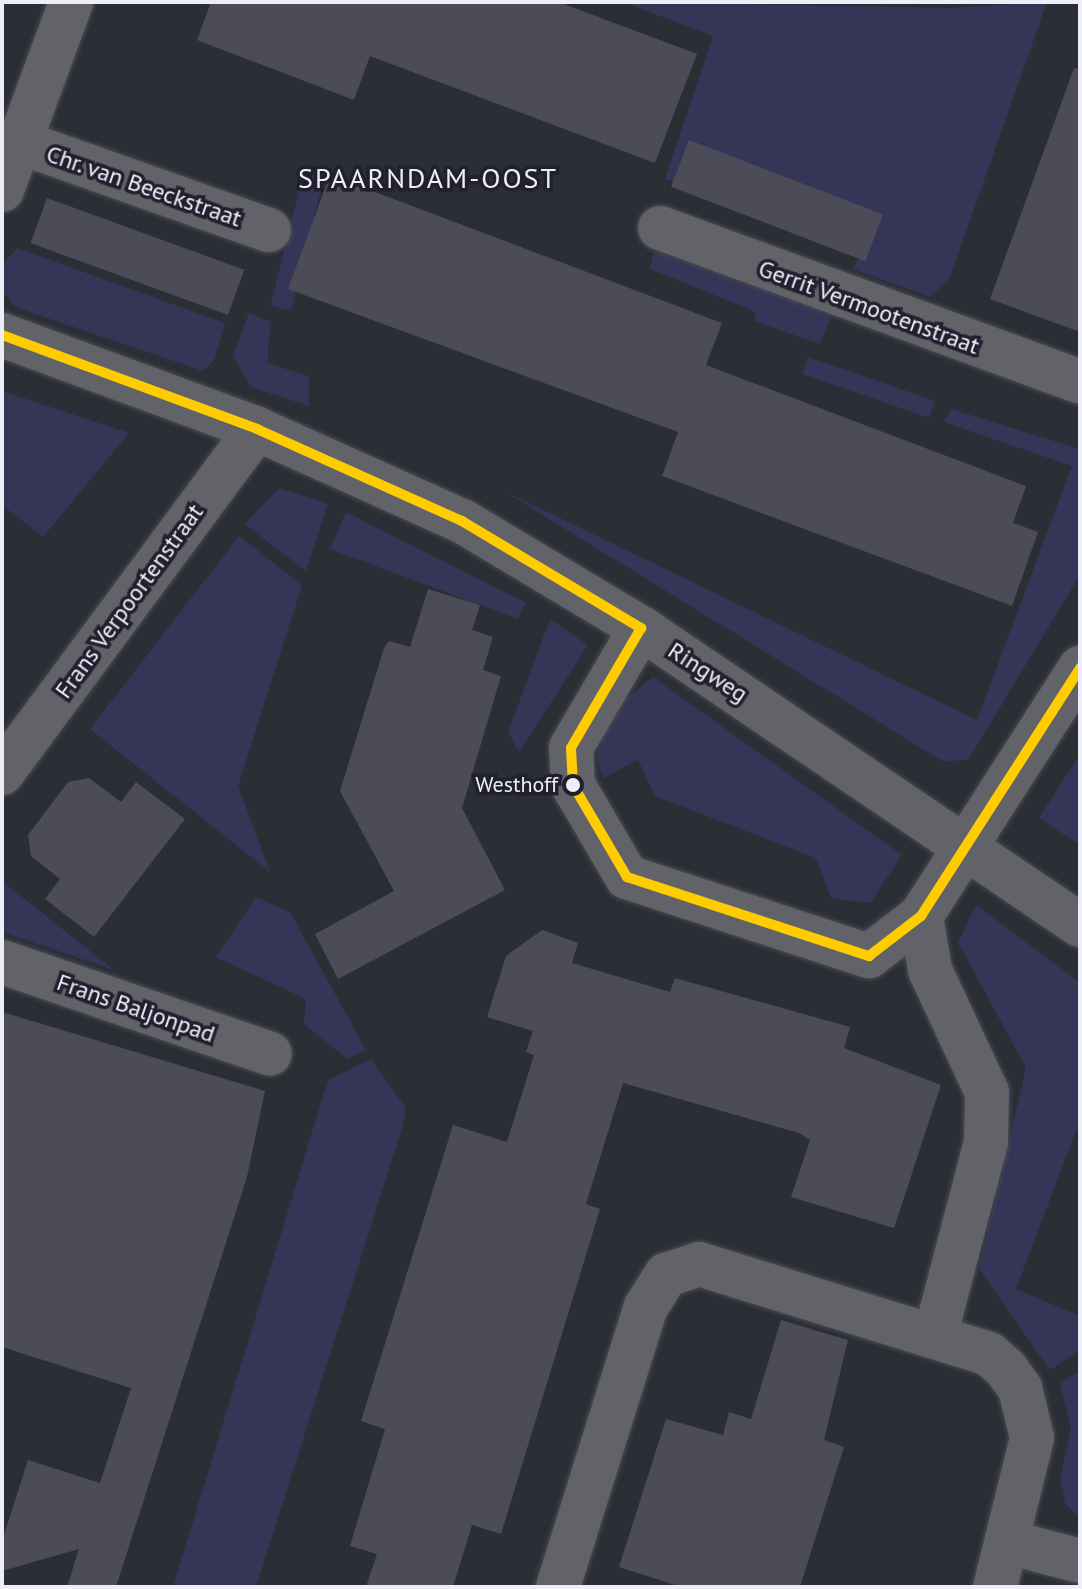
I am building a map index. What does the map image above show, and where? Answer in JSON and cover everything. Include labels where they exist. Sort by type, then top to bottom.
[{"type":"street","name":"Chr. van Beeckstraat","points":[[2,190],[71,2]]},
{"type":"street","name":"Chr. van Beeckstraat","points":[[20,142],[269,230]]},
{"type":"street","name":"Gerrit Vermootenstraat","points":[[660,228],[1080,382]]},
{"type":"street","name":"Ringweg","points":[[2,335],[257,429],[462,521],[641,628],[963,840]]},
{"type":"street","name":"Frans Verpoortenstraat","points":[[2,773],[257,429]]},
{"type":"street","points":[[641,628],[571,748],[573,785],[627,877],[869,956],[921,916],[963,840],[1080,668]]},
{"type":"street","points":[[963,840],[1080,925]]},
{"type":"street","points":[[921,916],[930,970],[987,1092],[986,1142],[935,1336]]},
{"type":"street","name":"Frans Baljonpad","points":[[2,962],[270,1054]]},
{"type":"street","points":[[558,1587],[646,1307],[666,1275],[699,1264],[989,1354],[1020,1388],[1032,1438],[995,1587]]},
{"type":"street","points":[[1008,1542],[1080,1561]]},
{"type":"shaded area","points":[[623,2],[953,8],[1047,2],[950,277],[930,297],[853,269],[865,246],[665,179],[713,36]]},
{"type":"shaded area","points":[[304,171],[324,176],[291,311],[270,306]]},
{"type":"shaded area","points":[[17,248],[225,323],[214,360],[203,371],[15,307],[2,291],[2,264]]},
{"type":"shaded area","points":[[654,251],[832,314],[820,344],[754,321],[756,312],[650,269]]},
{"type":"shaded area","points":[[249,313],[271,322],[267,363],[309,376],[309,406],[251,387],[233,355]]},
{"type":"shaded area","points":[[808,357],[935,401],[929,418],[802,374]]},
{"type":"shaded area","points":[[2,391],[129,433],[43,537],[2,505]]},
{"type":"shaded area","points":[[951,409],[1080,449],[1080,575],[969,759],[944,762],[502,490],[977,720],[1072,466],[944,422]]},
{"type":"shaded area","points":[[279,488],[328,504],[306,571],[245,524]]},
{"type":"shaded area","points":[[346,512],[526,603],[518,619],[330,549]]},
{"type":"shaded area","points":[[239,536],[302,585],[238,786],[270,872],[90,729]]},
{"type":"shaded area","points":[[550,619],[588,645],[519,752],[508,732]]},
{"type":"shaded area","points":[[653,677],[902,855],[870,903],[831,898],[816,858],[655,796],[638,760],[603,778],[597,758],[607,714]]},
{"type":"shaded area","points":[[1080,754],[1080,845],[1039,818]]},
{"type":"shaded area","points":[[2,881],[114,970],[2,932]]},
{"type":"shaded area","points":[[256,897],[290,912],[366,1050],[347,1059],[304,1024],[306,999],[216,957]]},
{"type":"shaded area","points":[[976,905],[1080,983],[1080,1120],[1016,1289],[1080,1316],[1080,1349],[1050,1370],[979,1269],[1026,1068],[958,942]]},
{"type":"shaded area","points":[[371,1059],[406,1108],[404,1122],[256,1587],[173,1587],[328,1080]]},
{"type":"shaded area","points":[[1080,1370],[1080,1518],[1066,1505],[1060,1479],[1071,1428],[1060,1384]]},
{"type":"building","points":[[211,2],[558,2],[697,54],[655,163],[370,56],[354,100],[197,40]]},
{"type":"building","points":[[1074,68],[1080,69],[1080,332],[990,299]]},
{"type":"building","points":[[689,140],[883,215],[865,261],[671,187]]},
{"type":"building","points":[[330,175],[722,323],[706,365],[1026,486],[1013,523],[1038,532],[1012,606],[662,476],[678,432],[288,289]]},
{"type":"building","points":[[47,198],[244,270],[228,315],[31,243]]},
{"type":"building","points":[[428,589],[480,605],[472,630],[493,637],[483,670],[501,676],[462,808],[505,890],[338,979],[315,934],[394,891],[340,791],[384,648],[389,641],[410,647]]},
{"type":"building","points":[[89,778],[121,802],[136,782],[185,819],[94,937],[45,899],[60,879],[31,856],[28,835],[68,782]]},
{"type":"building","points":[[542,930],[578,943],[572,963],[670,992],[675,978],[850,1027],[844,1048],[941,1085],[894,1228],[791,1197],[810,1140],[799,1133],[623,1083],[586,1204],[600,1209],[501,1534],[472,1525],[453,1587],[366,1587],[377,1554],[350,1546],[385,1429],[361,1421],[453,1125],[507,1142],[534,1055],[526,1052],[533,1031],[487,1017],[506,956]]},
{"type":"building","points":[[2,1012],[265,1091],[247,1177],[116,1587],[67,1587],[79,1549],[2,1571],[2,1541],[28,1460],[100,1483],[131,1388],[2,1347]]},
{"type":"building","points":[[781,1320],[848,1340],[824,1440],[844,1447],[800,1587],[681,1587],[619,1567],[666,1419],[723,1435],[729,1412],[751,1419]]},
{"type":"transit line","points":[[2,335],[257,429],[462,521],[641,628],[571,748],[573,785],[627,877],[869,956],[921,916],[1080,668]]},
{"type":"place","name":"Westhoff","points":[[573,785]]},
{"type":"district","name":"SPAARNDAM-OOST","points":[[428,178]]}]
